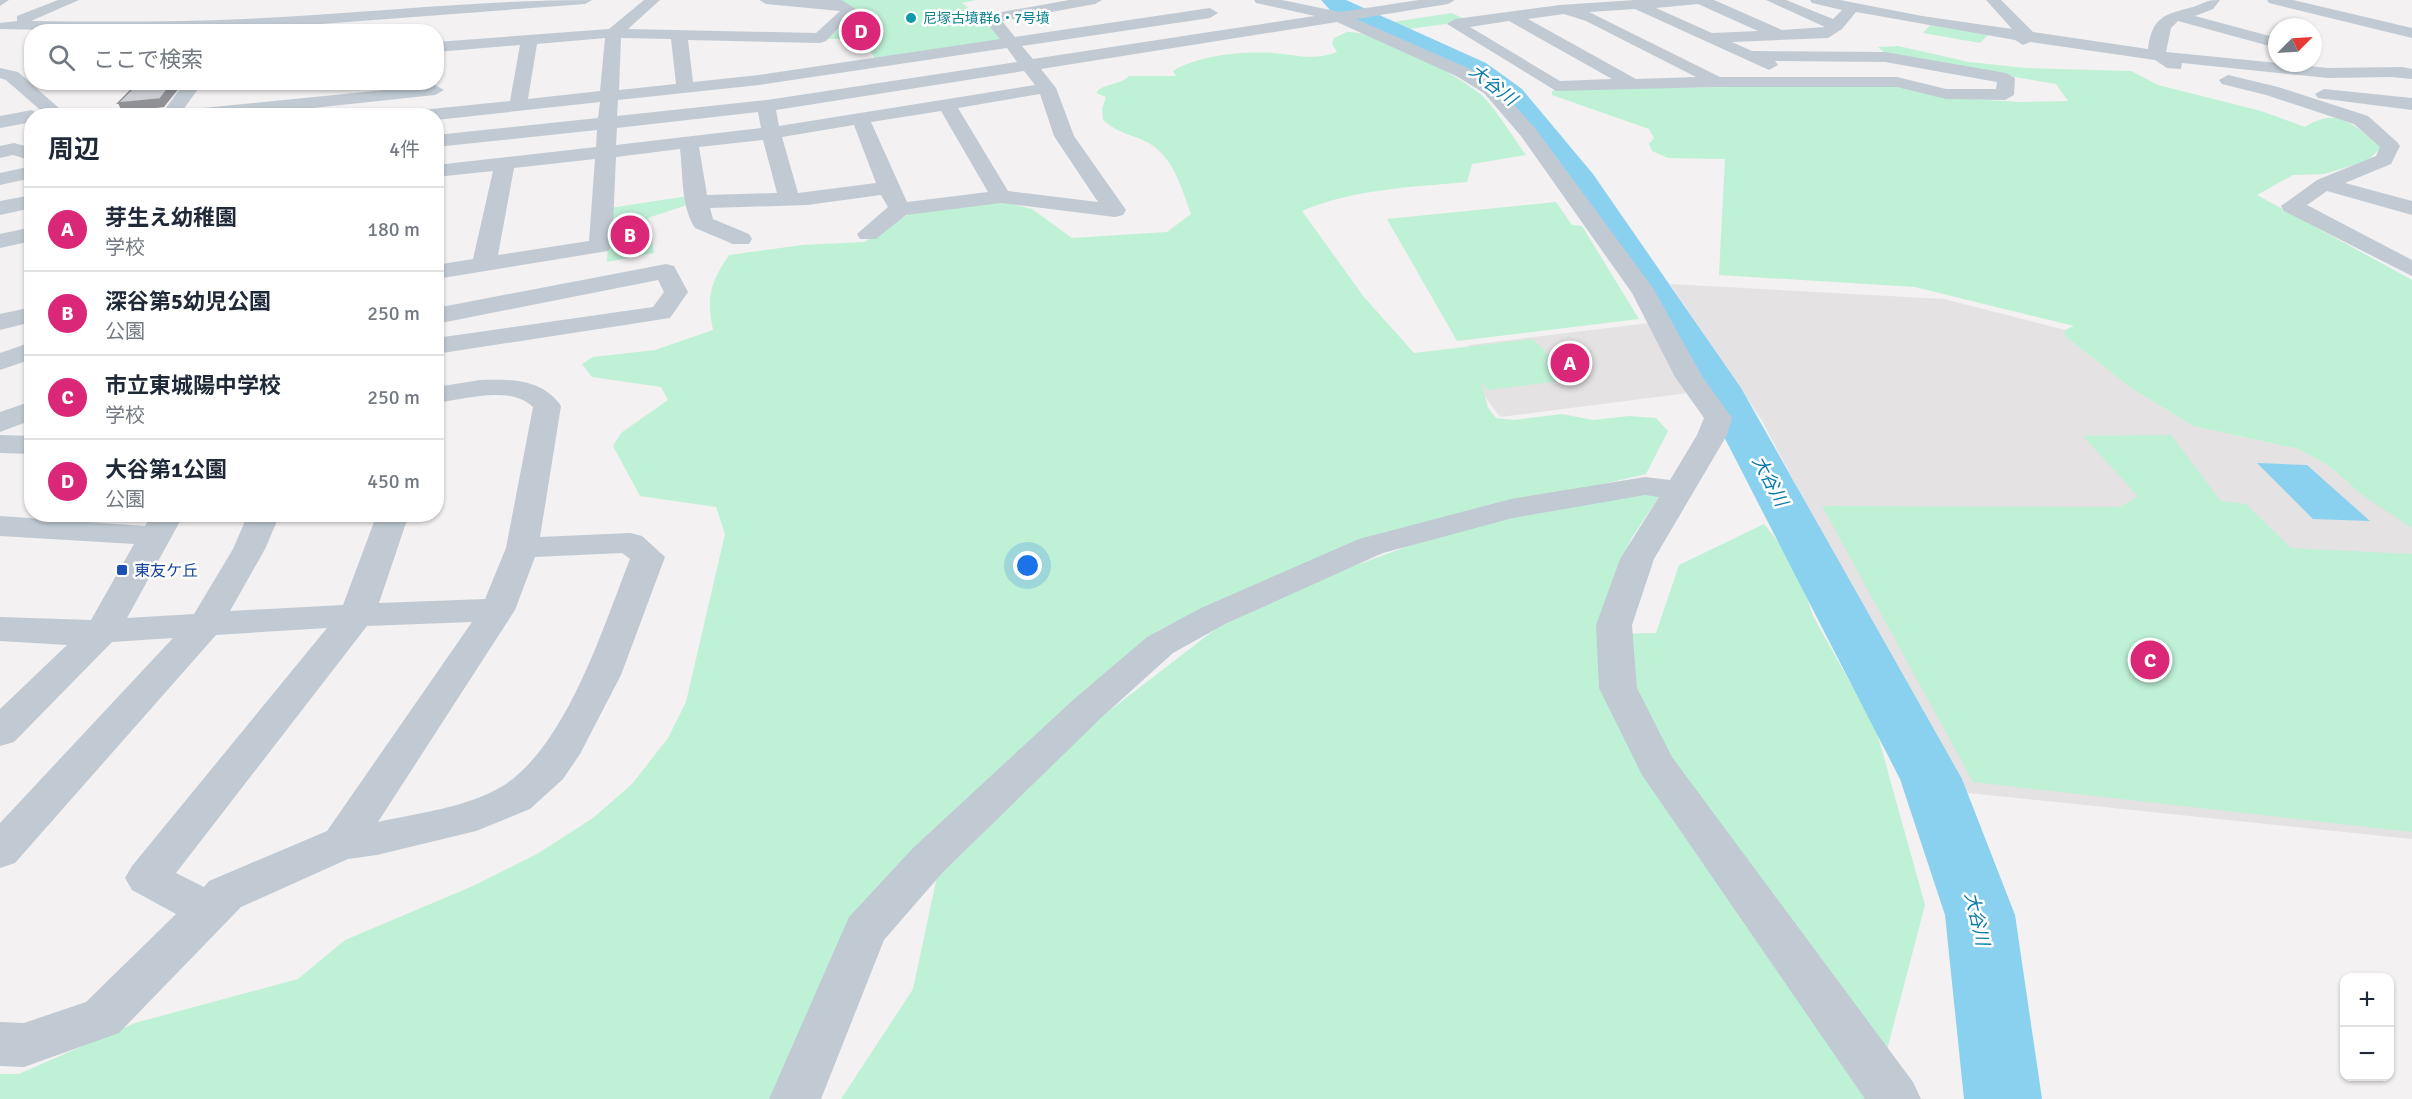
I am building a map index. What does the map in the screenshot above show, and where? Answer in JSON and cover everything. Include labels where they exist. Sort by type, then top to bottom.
[{"type":"street","points":[[3,27],[72,0]]},
{"type":"street","points":[[340,2],[373,0]]},
{"type":"street","points":[[457,26],[585,0]]},
{"type":"street","points":[[457,26],[528,40],[613,33],[820,38],[849,10],[840,4],[766,0]]},
{"type":"street","points":[[868,234],[900,209],[1001,196],[1115,210],[1064,136],[1047,88],[992,18],[1095,0]]},
{"type":"street","points":[[444,113],[759,80],[1147,23],[1225,9],[1192,0]]},
{"type":"street","points":[[1261,0],[1348,14],[1462,72],[1490,89],[1528,132],[1644,293],[1689,377],[1718,418],[1712,435],[1637,559],[1614,625],[1618,688],[1656,765],[1895,1099]]},
{"type":"street","points":[[444,140],[767,106],[1448,0]]},
{"type":"street","points":[[1528,0],[1592,18],[1717,82]]},
{"type":"street","points":[[1750,56],[1885,57],[2006,78],[2005,95],[1946,94],[1897,82],[1717,82],[1556,86],[1455,24],[1560,10],[1699,0],[1780,35]]},
{"type":"street","points":[[1773,0],[1836,26]]},
{"type":"street","points":[[1817,0],[1852,8],[2027,36],[2093,53],[2159,56],[2268,67]]},
{"type":"street","points":[[1993,0],[2027,36]]},
{"type":"street","points":[[2274,0],[2412,33]]},
{"type":"street","points":[[1633,3],[1803,81]]},
{"type":"street","points":[[2215,3],[2174,15],[2165,23],[2156,49],[2159,56],[2170,64],[2272,91],[2361,120],[2391,123]]},
{"type":"street","points":[[2315,10],[2362,3]]},
{"type":"street","points":[[279,24],[307,4]]},
{"type":"street","points":[[1059,6],[1082,32]]},
{"type":"street","points":[[54,7],[88,7]]},
{"type":"street","points":[[142,24],[176,8]]},
{"type":"street","points":[[1131,8],[1147,23]]},
{"type":"street","points":[[1710,38],[1828,33],[1852,8]]},
{"type":"street","points":[[457,26],[600,9]]},
{"type":"street","points":[[599,285],[607,97],[613,33],[644,9]]},
{"type":"street","points":[[1246,14],[1272,26]]},
{"type":"street","points":[[2174,15],[2268,41]]},
{"type":"street","points":[[1511,16],[1634,84]]},
{"type":"street","points":[[816,19],[840,19]]},
{"type":"street","points":[[444,64],[457,26]]},
{"type":"street","points":[[3,27],[24,27]]},
{"type":"street","points":[[2160,34],[2268,65]]},
{"type":"street","points":[[679,35],[685,89]]},
{"type":"street","points":[[2010,53],[2027,36]]},
{"type":"street","points":[[750,37],[767,106],[771,133],[789,199]]},
{"type":"street","points":[[820,38],[830,70]]},
{"type":"street","points":[[518,105],[528,40]]},
{"type":"street","points":[[2322,56],[2376,71],[2412,74]]},
{"type":"street","points":[[2322,71],[2356,74],[2412,89]]},
{"type":"street","points":[[2356,74],[2376,71]]},
{"type":"street","points":[[0,73],[12,75],[24,84]]},
{"type":"street","points":[[444,170],[771,133],[1047,88]]},
{"type":"street","points":[[2272,91],[2279,89],[2412,104]]},
{"type":"street","points":[[31,90],[51,108]]},
{"type":"street","points":[[178,108],[197,90]]},
{"type":"street","points":[[318,108],[393,90]]},
{"type":"street","points":[[427,108],[434,90]]},
{"type":"street","points":[[947,105],[1001,196]]},
{"type":"street","points":[[0,122],[24,118]]},
{"type":"street","points":[[861,120],[888,188],[900,209]]},
{"type":"street","points":[[2361,120],[2390,146],[2393,161],[2324,184],[2292,206],[2412,269]]},
{"type":"street","points":[[689,143],[697,202],[703,223],[741,239]]},
{"type":"street","points":[[0,152],[14,149],[24,152]]},
{"type":"street","points":[[484,264],[505,163]]},
{"type":"street","points":[[0,179],[24,174]]},
{"type":"street","points":[[2324,184],[2412,208]]},
{"type":"street","points":[[697,202],[807,200],[888,188]]},
{"type":"street","points":[[0,208],[24,203]]},
{"type":"street","points":[[0,241],[24,236]]},
{"type":"street","points":[[444,271],[600,246]]},
{"type":"street","points":[[444,314],[666,271],[676,292],[662,313],[444,345]]},
{"type":"street","points":[[0,322],[24,316]]},
{"type":"street","points":[[0,362],[24,353]]},
{"type":"street","points":[[342,843],[498,610],[522,548],[547,405],[541,397],[530,390],[444,394]]},
{"type":"street","points":[[0,423],[24,413]]},
{"type":"street","points":[[0,444],[24,445]]},
{"type":"street","points":[[795,1099],[866,930],[928,860],[1009,786],[1087,709],[1160,645],[1232,607],[1371,546],[1511,509],[1645,486],[1678,490]]},
{"type":"street","points":[[0,851],[205,625],[249,549],[261,522]]},
{"type":"street","points":[[207,910],[147,878],[357,615],[390,522]]},
{"type":"street","points":[[0,526],[162,525],[102,631],[0,732]]},
{"type":"street","points":[[0,1044],[24,1045],[102,1018],[225,894],[342,843],[377,839],[496,808],[528,788],[549,769],[560,754],[602,675],[648,556],[630,543],[522,548]]},
{"type":"street","points":[[0,629],[67,633],[357,615],[498,610]]},
{"type":"shaded area","points":[[1670,284],[1944,299],[2065,330],[2065,336],[2131,388],[2193,426],[2298,449],[2329,466],[2362,495],[2401,519],[2412,528],[2412,839],[1959,792],[1761,419]]},
{"type":"shaded area","points":[[1649,323],[1688,393],[1500,417],[1470,376],[1465,349],[1470,345]]},
{"type":"green space","points":[[834,0],[976,0],[962,3],[982,18],[1004,42],[876,60],[862,39],[828,39],[841,27],[866,27],[872,20],[848,19],[853,10],[846,3],[832,2]]},
{"type":"green space","points":[[1452,13],[1468,21],[1401,30],[1386,23]]},
{"type":"green space","points":[[1931,24],[1992,31],[1980,43],[1923,33]]},
{"type":"green space","points":[[1347,32],[1361,33],[1396,45],[1467,84],[1491,105],[1526,155],[1472,164],[1467,182],[1362,193],[1302,211],[1364,297],[1414,353],[1533,339],[1550,356],[1568,354],[1590,377],[1488,390],[1481,382],[1488,408],[1496,418],[1514,420],[1562,414],[1593,420],[1629,416],[1656,418],[1668,431],[1646,474],[1362,540],[1159,630],[1068,709],[849,922],[777,1099],[0,1099],[0,1074],[19,1074],[135,1023],[298,979],[345,940],[473,886],[537,854],[593,818],[632,784],[668,738],[686,702],[725,534],[716,507],[640,496],[613,446],[621,433],[668,400],[661,387],[592,377],[582,364],[593,357],[655,350],[713,330],[710,308],[711,291],[729,255],[802,245],[864,242],[909,214],[1004,202],[1032,209],[1072,238],[1167,232],[1191,214],[1177,176],[1167,159],[1152,145],[1116,129],[1103,120],[1102,109],[1106,97],[1096,93],[1103,87],[1129,76],[1176,76],[1173,71],[1195,61],[1222,55],[1273,53],[1305,57],[1329,55],[1337,52],[1332,44],[1334,38]]},
{"type":"green space","points":[[1898,46],[1969,62],[2025,68],[2131,71],[2158,85],[2261,111],[2305,127],[2317,121],[2337,118],[2355,126],[2381,148],[2367,161],[2324,174],[2293,175],[2257,195],[2412,280],[2412,528],[2362,495],[2329,466],[2298,449],[2193,426],[2131,388],[2065,336],[2065,330],[2074,326],[1915,287],[1719,275],[1725,159],[1668,158],[1652,151],[1649,144],[1654,138],[1649,129],[1552,95],[1552,91],[1563,88],[1898,86],[1955,98],[2020,102],[2068,101],[2056,84],[1887,55],[1878,47]]},
{"type":"green space","points":[[688,196],[690,204],[648,218],[654,253],[607,262],[610,208]]},
{"type":"green space","points":[[1556,202],[1572,225],[1582,226],[1639,319],[1457,341],[1387,219]]},
{"type":"green space","points":[[2171,435],[2221,501],[2246,504],[2291,548],[2412,554],[2412,832],[1973,782],[1822,506],[2121,507],[2138,496],[2083,436]]},
{"type":"green space","points":[[1654,493],[1659,497],[1631,539],[1610,591],[1605,634],[1656,633],[1679,565],[1764,524],[1795,563],[1813,616],[1876,729],[1925,905],[1882,1069],[1889,1099],[841,1099],[913,989],[938,872],[1105,714],[1217,628],[1327,576],[1425,540],[1524,511]]},
{"type":"water","points":[[2257,463],[2307,465],[2370,521],[2313,519]]},
{"type":"building","points":[[131,90],[167,90],[160,99],[118,103]]},
{"type":"waterway","name":"大谷川","points":[[1333,0],[1338,5],[1477,69],[1512,95],[1582,181],[1720,388],[1931,779],[1980,915],[2003,1099]]},
{"type":"place","name":"尼塚古墳群6・7号墳","points":[[911,18]]},
{"type":"place","name":"大谷第1公園","points":[[861,31]]},
{"type":"place","name":"深谷第5幼児公園","points":[[630,235]]},
{"type":"place","name":"芽生え幼稚園","points":[[1570,363]]},
{"type":"place","name":"東友ケ丘","points":[[122,570]]},
{"type":"place","name":"市立東城陽中学校","points":[[2150,660]]}]
